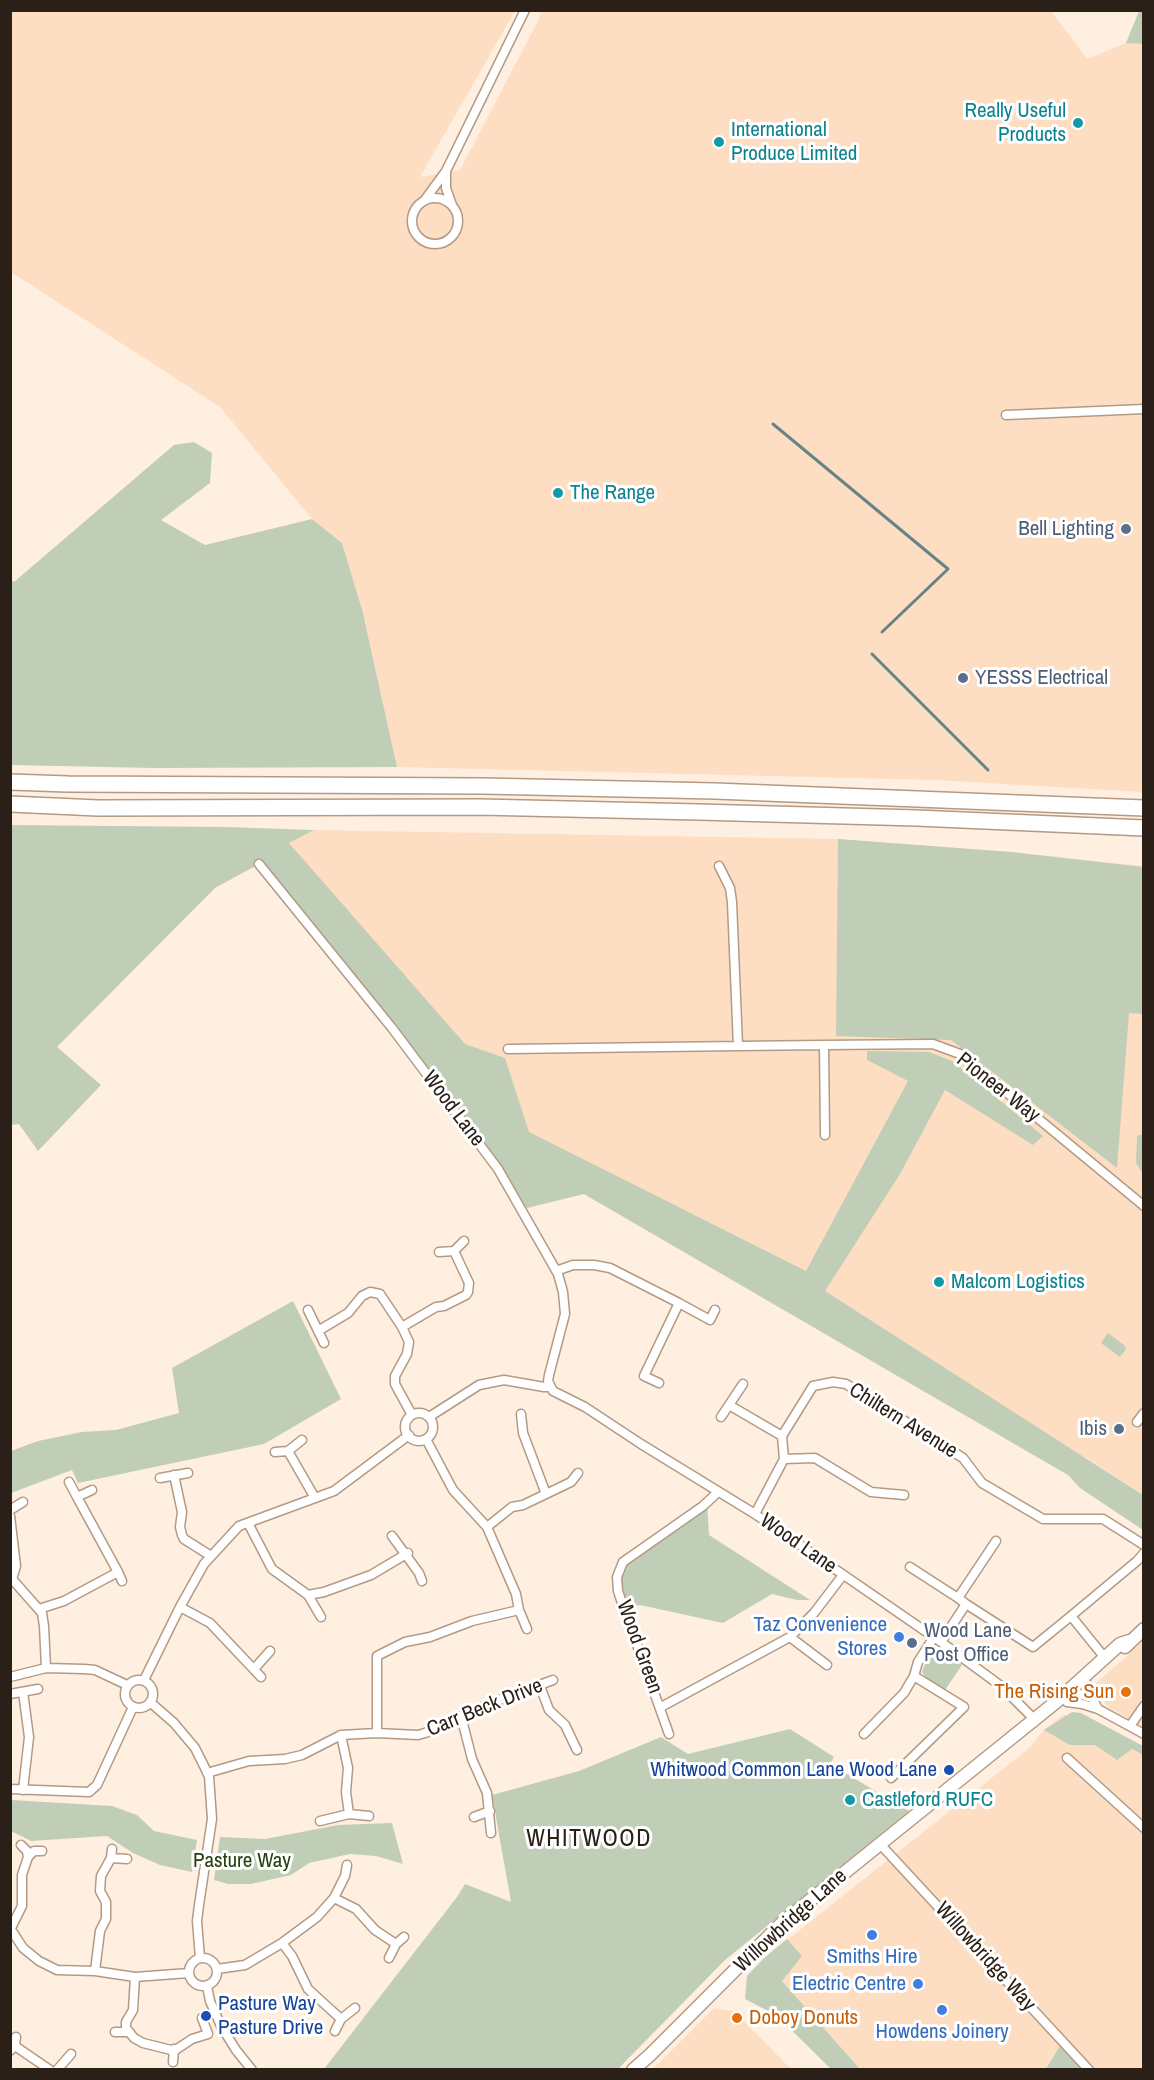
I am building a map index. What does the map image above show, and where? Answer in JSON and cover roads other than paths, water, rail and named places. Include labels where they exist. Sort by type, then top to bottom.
[{"type":"highway","points":[[10,782],[715,790],[1143,808]]},
{"type":"highway","points":[[10,804],[99,808],[538,808],[917,818],[1143,830]]},
{"type":"main road","points":[[1069,1697],[1087,1684],[1143,1629]]},
{"type":"main road","points":[[1069,1697],[1120,1644],[1129,1641]]},
{"type":"main road","name":"Willowbridge Lane","points":[[633,2070],[782,1923],[1035,1719],[1069,1697]]},
{"type":"street","points":[[446,171],[446,188],[456,212],[457,228],[448,240],[434,243],[421,239],[413,228],[415,210],[446,171],[525,10]]},
{"type":"street","points":[[424,201],[439,198],[452,205]]},
{"type":"street","points":[[1006,415],[1143,409]]},
{"type":"street","name":"Wood Lane","points":[[259,864],[392,1028],[498,1169],[556,1270],[563,1293],[565,1314],[549,1375],[550,1387],[755,1514],[1001,1686],[1035,1719]]},
{"type":"street","points":[[719,866],[730,888],[732,902],[738,1046]]},
{"type":"street","points":[[824,1044],[825,1135]]},
{"type":"street","name":"Pioneer Way","points":[[508,1049],[933,1044],[960,1054],[1143,1206]]},
{"type":"street","points":[[439,1252],[454,1251],[464,1241]]},
{"type":"street","points":[[402,1327],[436,1307],[444,1306],[466,1295],[470,1283],[454,1251]]},
{"type":"street","points":[[556,1270],[585,1264],[610,1268],[710,1320],[715,1310]]},
{"type":"street","points":[[318,1330],[348,1313],[357,1301],[370,1292],[380,1293],[402,1327],[409,1346],[395,1376],[394,1384],[412,1415]]},
{"type":"street","points":[[659,1383],[644,1376],[679,1303]]},
{"type":"street","points":[[308,1310],[324,1343]]},
{"type":"street","name":"Wood Lane","points":[[429,1417],[479,1385],[504,1380],[550,1387]]},
{"type":"street","name":"Chiltern Avenue","points":[[782,1436],[813,1386],[833,1382],[846,1384],[963,1458],[982,1483],[1043,1518],[1103,1519],[1143,1545]]},
{"type":"street","points":[[722,1417],[743,1384]]},
{"type":"street","points":[[729,1405],[782,1436],[784,1459],[755,1514]]},
{"type":"street","points":[[422,1413],[429,1417],[433,1429],[426,1439],[417,1440],[409,1436],[405,1426],[412,1415],[422,1413]]},
{"type":"street","points":[[1137,1422],[1143,1413]]},
{"type":"street","points":[[521,1414],[523,1432],[546,1494]]},
{"type":"street","points":[[144,1680],[204,1564],[239,1526],[334,1491],[409,1436]]},
{"type":"street","points":[[426,1439],[453,1490],[486,1527],[516,1594],[519,1610],[527,1629]]},
{"type":"street","points":[[274,1452],[288,1451],[302,1440]]},
{"type":"street","points":[[288,1451],[315,1498]]},
{"type":"street","points":[[784,1459],[815,1458],[871,1492],[904,1495]]},
{"type":"street","points":[[160,1478],[188,1473]]},
{"type":"street","points":[[486,1527],[512,1507],[523,1506],[571,1482],[578,1473]]},
{"type":"street","points":[[174,1475],[182,1512],[180,1527],[182,1535],[184,1539],[212,1556]]},
{"type":"street","points":[[69,1482],[122,1581]]},
{"type":"street","points":[[77,1497],[92,1490]]},
{"type":"street","name":"Wood Green","points":[[669,1734],[618,1591],[617,1577],[623,1562],[704,1506],[718,1492]]},
{"type":"street","points":[[10,1510],[23,1502]]},
{"type":"street","points":[[10,1516],[16,1566],[11,1580],[39,1610],[45,1626],[46,1668]]},
{"type":"street","points":[[248,1523],[272,1569],[308,1595],[321,1617]]},
{"type":"street","points":[[392,1536],[419,1573],[422,1581]]},
{"type":"street","points":[[958,1598],[996,1541]]},
{"type":"street","points":[[910,1567],[1033,1647],[1137,1561],[1143,1553]]},
{"type":"street","points":[[308,1595],[324,1592],[371,1575],[406,1554]]},
{"type":"street","points":[[39,1610],[64,1601],[118,1572]]},
{"type":"street","name":"Wood Green","points":[[661,1707],[790,1637],[814,1613],[843,1575]]},
{"type":"street","points":[[864,1734],[904,1693],[914,1676],[918,1662],[966,1604]]},
{"type":"street","points":[[180,1607],[210,1623],[261,1677]]},
{"type":"street","points":[[377,1733],[376,1656],[405,1642],[430,1637],[472,1621],[519,1610]]},
{"type":"street","points":[[1071,1616],[1105,1658]]},
{"type":"street","points":[[790,1637],[827,1665]]},
{"type":"street","points":[[254,1670],[270,1651]]},
{"type":"street","points":[[10,1677],[46,1668],[95,1670],[127,1685]]},
{"type":"street","points":[[891,1778],[963,1707],[914,1676]]},
{"type":"street","points":[[135,1680],[144,1680],[153,1690],[150,1702],[140,1708],[133,1707],[124,1697],[127,1685],[135,1680]]},
{"type":"street","name":"Carr Beck Drive","points":[[207,1773],[249,1761],[285,1759],[302,1755],[342,1735],[377,1733],[418,1735],[486,1705],[553,1680]]},
{"type":"street","points":[[1087,1684],[1098,1710]]},
{"type":"street","points":[[540,1686],[549,1710],[565,1725],[577,1750]]},
{"type":"street","points":[[10,1694],[38,1689]]},
{"type":"street","points":[[23,1692],[29,1737],[23,1790]]},
{"type":"street","points":[[1069,1697],[1091,1697]]},
{"type":"street","points":[[1069,1697],[1143,1734]]},
{"type":"street","points":[[150,1702],[174,1723],[195,1748],[207,1773],[213,1819],[197,1921],[200,1958]]},
{"type":"street","points":[[1130,1726],[1143,1706]]},
{"type":"street","points":[[10,1789],[88,1792],[98,1785],[133,1707]]},
{"type":"street","points":[[461,1716],[472,1758],[487,1793],[491,1833]]},
{"type":"street","points":[[342,1735],[348,1768],[346,1792],[349,1814]]},
{"type":"street","points":[[1067,1758],[1143,1828]]},
{"type":"street","points":[[474,1817],[490,1811]]},
{"type":"street","points":[[320,1821],[349,1814],[369,1816]]},
{"type":"street","name":"Willowbridge Way","points":[[880,1844],[1089,2070]]},
{"type":"street","points":[[21,1845],[27,1851],[28,1857]]},
{"type":"street","points":[[42,1851],[34,1851],[28,1857],[22,1875],[22,1906],[11,1928],[22,1948],[39,1961],[57,1970],[95,1971],[135,1977],[189,1973]]},
{"type":"street","points":[[95,1971],[100,1931],[106,1919],[106,1902],[99,1892],[101,1876],[112,1853],[127,1859]]},
{"type":"street","points":[[217,1969],[245,1965],[282,1943],[317,1917],[334,1898],[345,1876],[347,1865]]},
{"type":"street","points":[[334,1898],[356,1909],[375,1930],[396,1944]]},
{"type":"street","points":[[389,1958],[396,1944],[404,1937]]},
{"type":"street","points":[[282,1943],[304,1977],[308,1989],[341,2019]]},
{"type":"street","points":[[200,1958],[210,1960],[217,1969],[215,1980],[207,1986],[194,1983],[189,1973],[191,1964],[200,1958]]},
{"type":"street","points":[[135,1977],[133,2010],[126,2022],[126,2028],[134,2038],[143,2043],[174,2049],[192,2039],[208,2034],[202,2018]]},
{"type":"street","points":[[207,1986],[210,2001],[221,2026],[252,2070]]},
{"type":"street","points":[[336,2031],[341,2019],[355,2008]]},
{"type":"street","points":[[115,2032],[129,2032]]},
{"type":"street","points":[[14,2044],[50,2070]]},
{"type":"street","points":[[173,2062],[174,2049]]},
{"type":"street","points":[[57,2070],[71,2054]]},
{"type":"waterway","points":[[773,424],[948,569],[882,632]]},
{"type":"waterway","points":[[872,654],[988,770]]},
{"type":"place","name":"Really Useful Products","points":[[1078,123]]},
{"type":"place","name":"International Produce Limited","points":[[719,142]]},
{"type":"place","name":"The Range","points":[[558,493]]},
{"type":"place","name":"Bell Lighting","points":[[1126,529]]},
{"type":"place","name":"YESSS Electrical","points":[[963,678]]},
{"type":"place","name":"Malcom Logistics","points":[[939,1282]]},
{"type":"place","name":"Ibis","points":[[1119,1429]]},
{"type":"place","name":"Taz Convenience Stores","points":[[899,1637]]},
{"type":"place","name":"Wood Lane Post Office","points":[[912,1643]]},
{"type":"place","name":"The Rising Sun","points":[[1126,1692]]},
{"type":"place","name":"Whitwood Common Lane Wood Lane","points":[[949,1770]]},
{"type":"place","name":"Castleford RUFC","points":[[850,1800]]},
{"type":"place","name":"Smiths Hire","points":[[872,1935]]},
{"type":"place","name":"Electric Centre","points":[[918,1984]]},
{"type":"place","name":"Howdens Joinery","points":[[942,2010]]},
{"type":"place","name":"Pasture Way Pasture Drive","points":[[206,2016]]},
{"type":"place","name":"Doboy Donuts","points":[[737,2018]]},
{"type":"district","name":"WHITWOOD","points":[[589,1840]]},
{"type":"park label","name":"Pasture Way","points":[[242,1861]]}]
